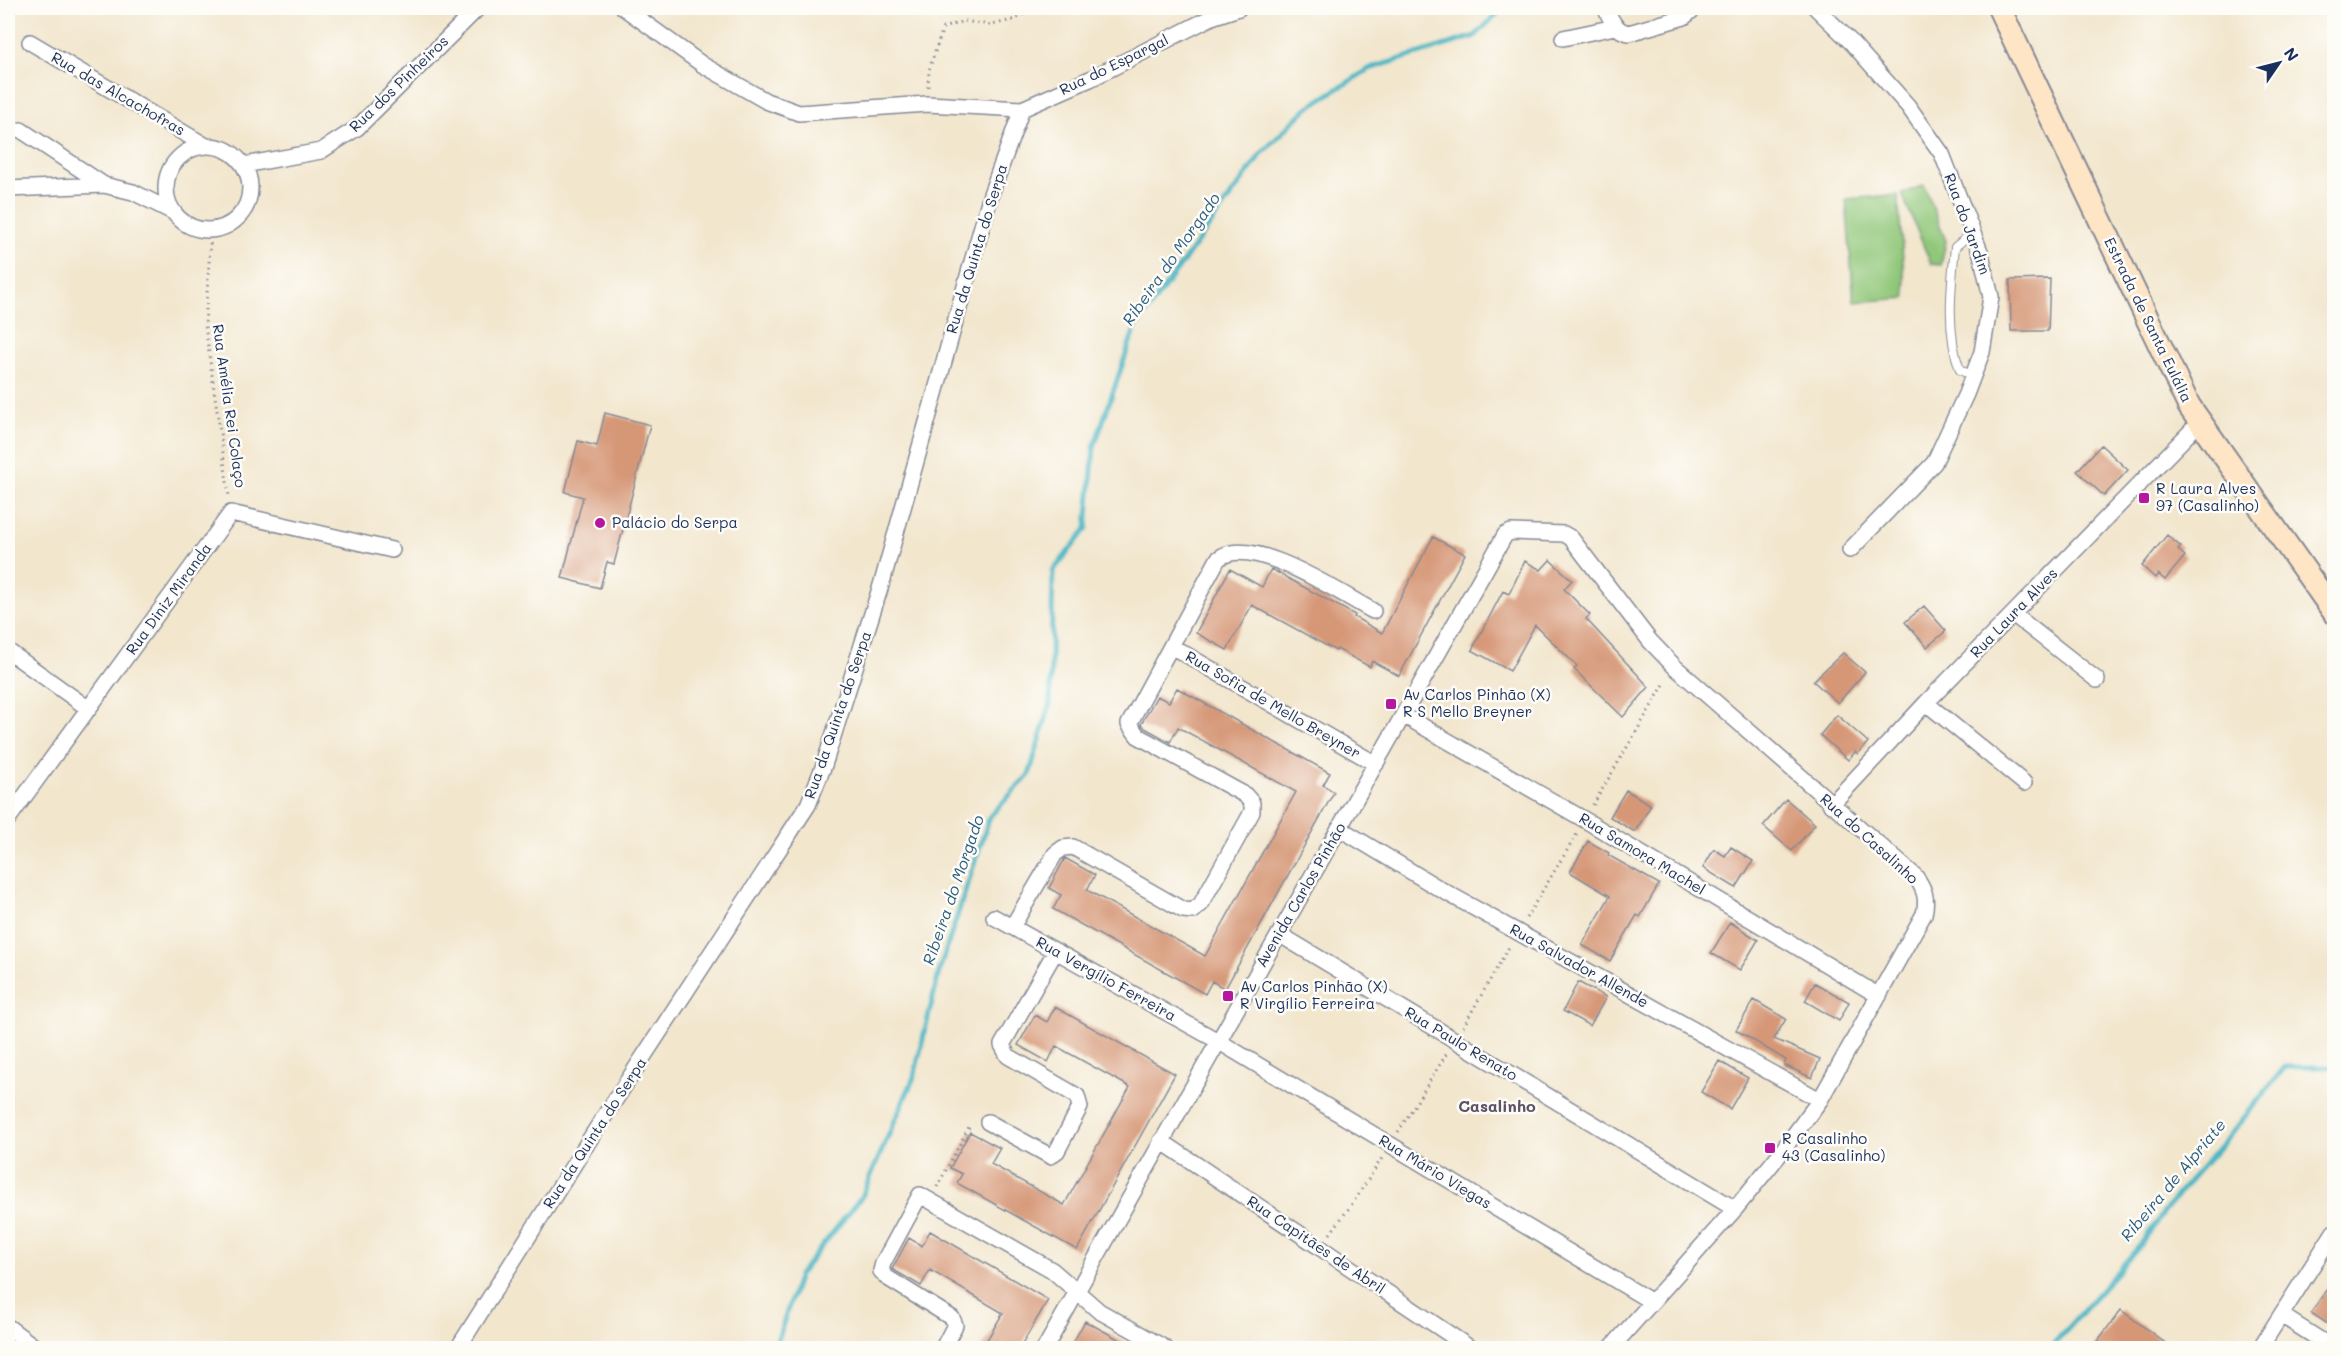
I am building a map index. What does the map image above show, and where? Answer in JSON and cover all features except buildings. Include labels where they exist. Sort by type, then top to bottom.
[{"type":"street","name":"Rua dos Pinheiros","points":[[244,165],[321,151],[357,128],[478,8]]},
{"type":"street","points":[[624,8],[703,65],[766,101],[799,113],[927,104],[1022,109]]},
{"type":"street","name":"Rua do Espargal","points":[[1022,109],[1090,79],[1212,16],[1239,8]]},
{"type":"street","points":[[1605,8],[1615,27],[1629,33],[1685,11]]},
{"type":"street","name":"Rua do Jardim","points":[[1816,8],[1851,42],[1908,106],[1942,154],[1981,254],[1991,297],[1982,352],[1934,463],[1850,550]]},
{"type":"street","name":"Estrada de Santa Eulália","points":[[1999,8],[2189,406],[2334,612]]},
{"type":"street","points":[[1563,38],[1615,27]]},
{"type":"street","name":"Rua das Alcachofras","points":[[30,42],[206,146]]},
{"type":"street","name":"Rua da Quinta do Serpa","points":[[458,1348],[608,1110],[808,805],[824,765],[883,579],[991,194],[1022,109]]},
{"type":"street","points":[[21,130],[104,185]]},
{"type":"street","points":[[206,146],[227,151],[244,165],[250,179],[251,193],[246,207],[232,223],[211,231],[196,229],[183,223],[173,212],[167,201],[167,176],[181,155],[192,149],[206,146]]},
{"type":"street","points":[[8,189],[104,185],[133,192],[173,212]]},
{"type":"street","name":"Rua Laura Alves","points":[[1831,805],[1926,703],[2199,423]]},
{"type":"street","points":[[231,513],[392,550]]},
{"type":"street","name":"Rua Diniz Miranda","points":[[8,819],[231,513]]},
{"type":"street","name":"Rua do Casalinho","points":[[1505,536],[1511,532],[1564,534],[1571,538],[1650,641],[1675,667],[1915,876],[1926,894],[1924,914],[1820,1100],[1735,1209],[1611,1348]]},
{"type":"street","name":"Avenida Carlos Pinhão","points":[[1045,1348],[1505,536]]},
{"type":"street","points":[[1012,927],[1055,854],[1068,847],[1183,910],[1193,910],[1201,904],[1252,808],[1252,803],[1245,795],[1138,736],[1131,728],[1130,720],[1218,559],[1233,552],[1261,555],[1280,561],[1373,611]]},
{"type":"street","points":[[2013,614],[2097,680]]},
{"type":"street","name":"Rua Sofia de Mello Breyner","points":[[1171,646],[1376,764]]},
{"type":"street","points":[[8,651],[89,709]]},
{"type":"street","points":[[1926,703],[2024,783]]},
{"type":"street","name":"Rua Samora Machel","points":[[1403,715],[1585,820],[1879,996]]},
{"type":"street","name":"Rua Salvador Allende","points":[[1339,828],[1440,889],[1820,1100]]},
{"type":"street","name":"Rua Vergílio Ferreira","points":[[994,916],[1218,1041]]},
{"type":"street","name":"Rua Paulo Renato","points":[[1279,934],[1735,1209]]},
{"type":"street","points":[[988,1122],[1050,1156],[1057,1151],[1080,1107],[1077,1096],[1008,1056],[1002,1045],[1055,952]]},
{"type":"street","name":"Rua Mário Viegas","points":[[1218,1041],[1652,1302]]},
{"type":"street","name":"Rua Capitães de Abril","points":[[1161,1141],[1470,1348]]},
{"type":"street","points":[[943,1348],[955,1325],[952,1318],[886,1277],[881,1271],[883,1263],[924,1198],[1052,1270],[1099,1311],[1165,1348]]},
{"type":"street","points":[[2260,1348],[2334,1232]]},
{"type":"street","points":[[2281,1315],[2333,1348]]},
{"type":"street","points":[[8,1327],[36,1348]]},
{"type":"lane","points":[[1973,232],[1955,248],[1951,313],[1954,352],[1960,370],[1973,376]]},
{"type":"path","points":[[927,104],[929,70],[944,28],[964,21],[992,25],[1016,19],[1033,8]]},
{"type":"path","name":"Rua Amélia Rei Colaço","points":[[211,231],[205,325],[231,513]]},
{"type":"path","points":[[1320,1247],[1357,1197],[1455,1040],[1585,820],[1620,755],[1675,667]]},
{"type":"path","points":[[924,1198],[969,1126],[975,1127],[980,1118],[988,1122]]},
{"type":"green space","points":[[1924,185],[1946,241],[1941,265],[1931,264],[1902,194]]},
{"type":"green space","points":[[1898,195],[1906,298],[1854,302],[1846,199]]},
{"type":"waterway","name":"Ribeira do Morgado","points":[[775,1348],[799,1275],[862,1196],[914,1077],[940,968],[990,816],[1029,775],[1050,705],[1053,571],[1087,528],[1094,447],[1135,328],[1262,153],[1307,108],[1369,69],[1475,36],[1503,8]]},
{"type":"waterway","name":"Ribeira de Alpriate","points":[[2050,1348],[2137,1249],[2177,1195],[2230,1135],[2285,1067],[2334,1067]]},
{"type":"place","name":"R Laura Alves 97 (Casalinho)","points":[[2144,498]]},
{"type":"place","name":"Palácio do Serpa","points":[[600,523]]},
{"type":"place","name":"Av Carlos Pinhão (X) R S Mello Breyner","points":[[1391,704]]},
{"type":"place","name":"Av Carlos Pinhão (X) R Virgílio Ferreira","points":[[1228,996]]},
{"type":"place","name":"R Casalinho 43 (Casalinho)","points":[[1770,1148]]},
{"type":"district","name":"Casalinho","points":[[1497,1106]]}]
